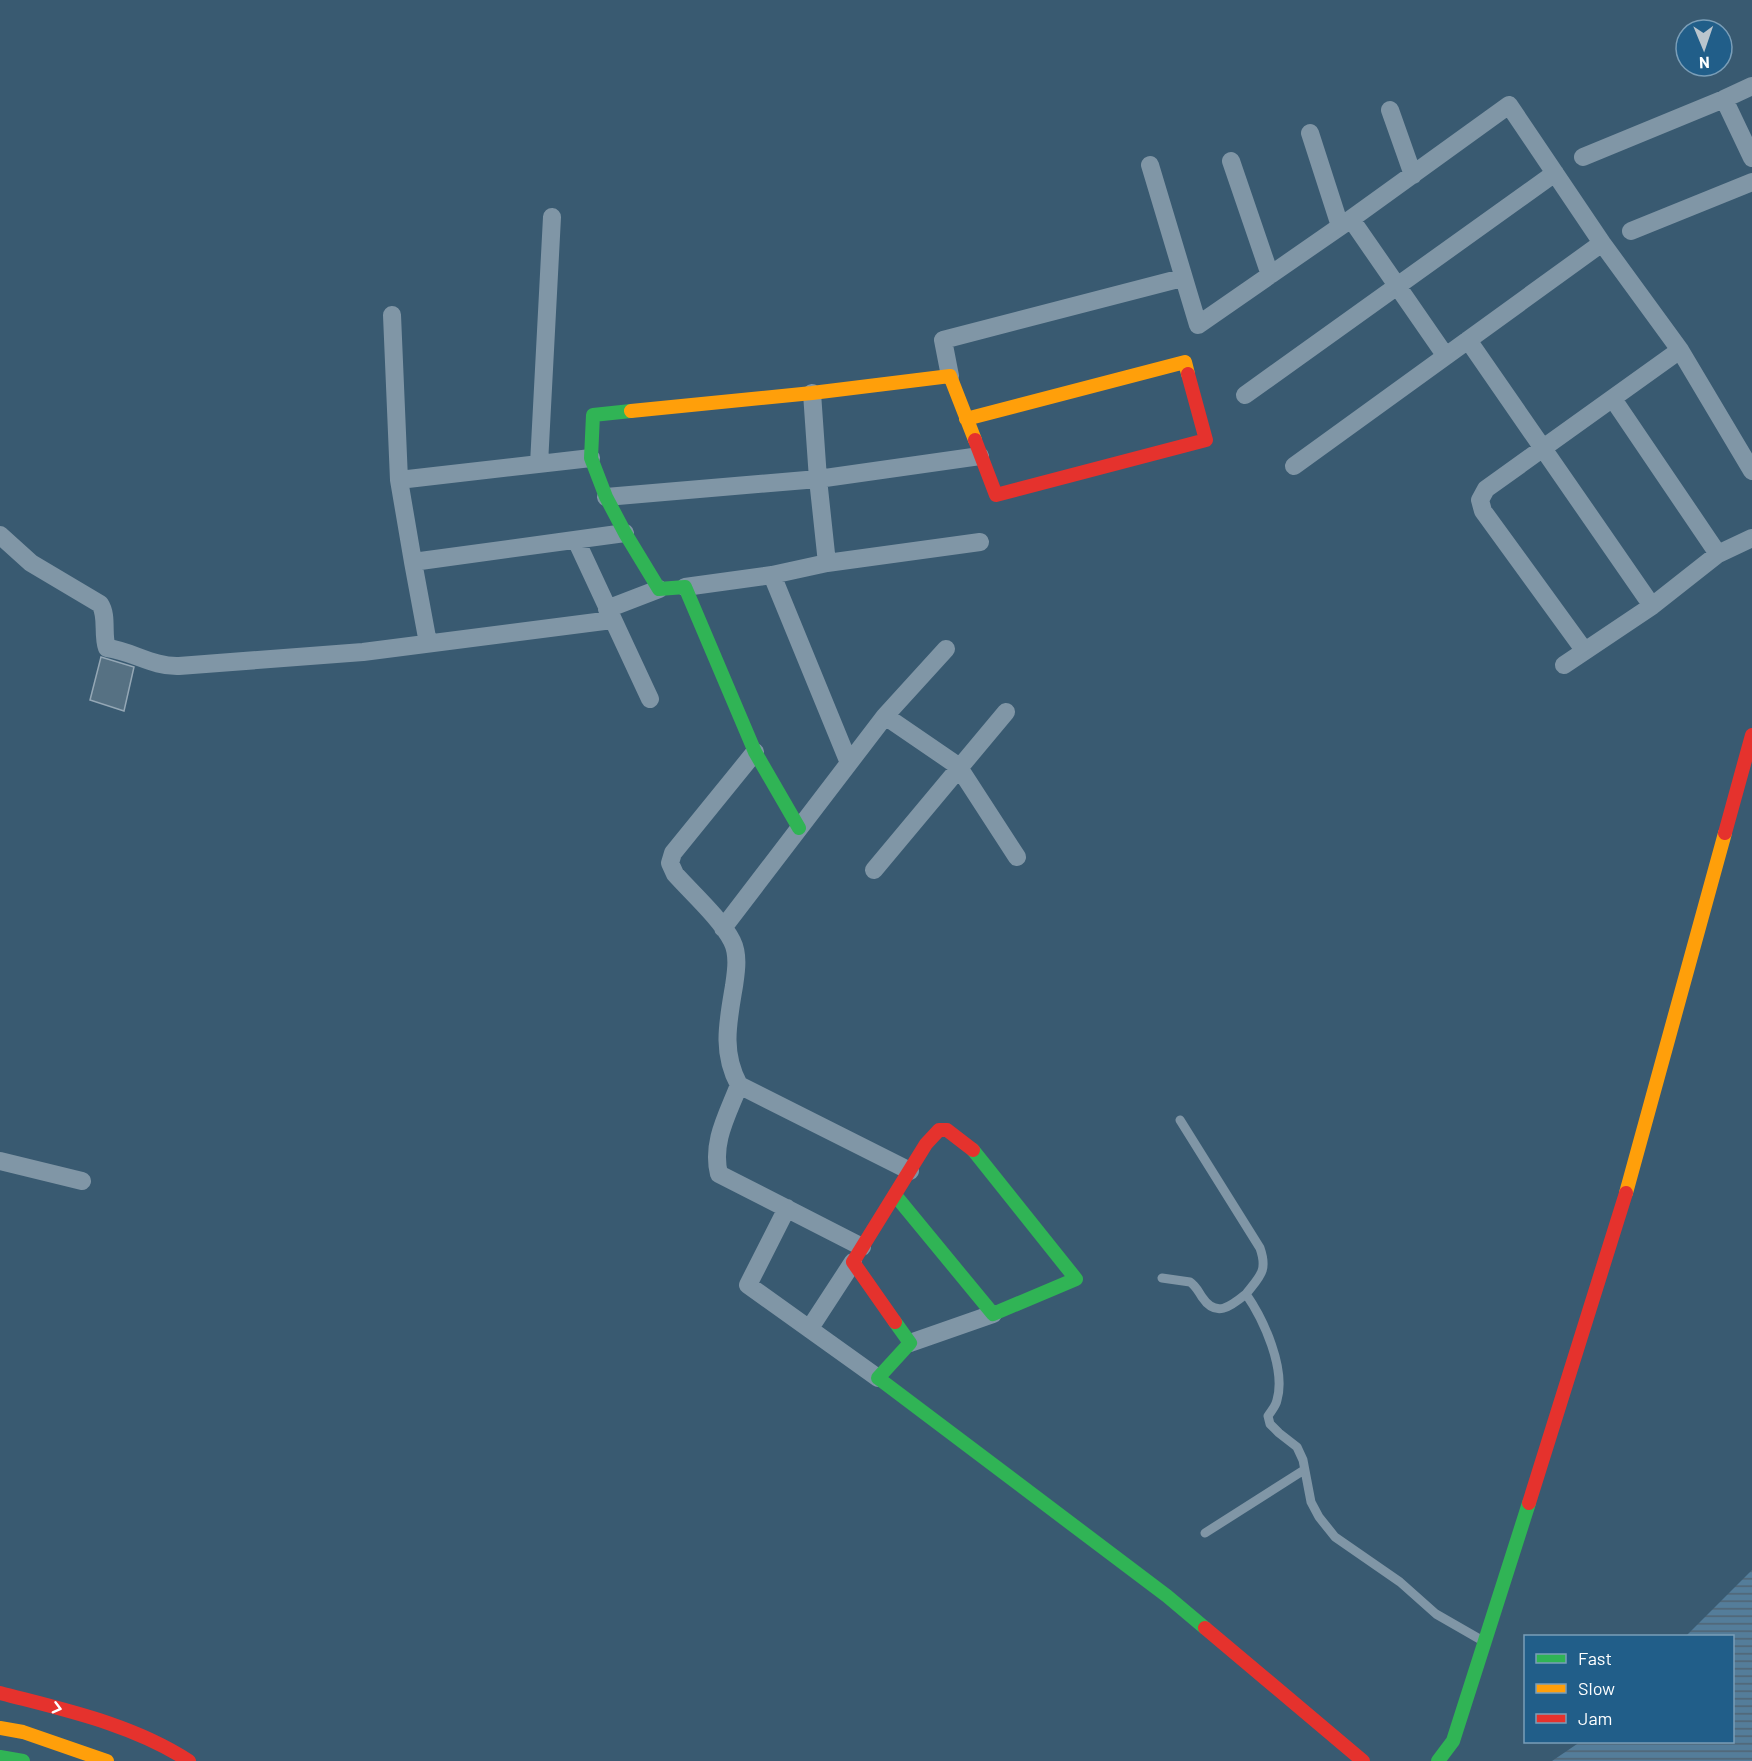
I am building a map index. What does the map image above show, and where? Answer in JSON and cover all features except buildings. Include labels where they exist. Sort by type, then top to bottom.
[{"type":"main road","points":[[799,828],[755,752],[685,587],[659,589],[606,497],[591,458],[593,415],[812,393],[950,376],[966,419],[980,456],[996,495],[1206,440],[1185,362],[966,419]]},
{"type":"main road","points":[[1438,1761],[1452,1741],[1485,1642],[1631,1177],[1752,735]]},
{"type":"main road","points":[[895,1195],[993,1314],[1076,1279],[972,1148],[947,1130],[939,1130],[926,1144],[858,1254],[910,1343],[878,1378],[1167,1596],[1363,1761]]},
{"type":"main road","points":[[0,1693],[107,1721],[166,1746],[189,1761]]},
{"type":"main road","points":[[0,1728],[23,1732],[106,1761]]},
{"type":"main road","points":[[0,1757],[24,1761]]},
{"type":"street","points":[[1583,157],[1752,86]]},
{"type":"street","points":[[1724,99],[1752,158]]},
{"type":"street","points":[[1150,165],[1182,278],[1198,325],[1346,223],[1509,105],[1602,243],[1680,350],[1752,471]]},
{"type":"street","points":[[1390,110],[1413,175]]},
{"type":"street","points":[[1310,133],[1346,223],[1398,287],[1445,355]]},
{"type":"street","points":[[1231,161],[1270,275]]},
{"type":"street","points":[[1245,395],[1555,173]]},
{"type":"street","points":[[1630,231],[1752,182]]},
{"type":"street","points":[[539,464],[552,217]]},
{"type":"street","points":[[1294,466],[1602,243]]},
{"type":"street","points":[[950,376],[943,340],[1182,278]]},
{"type":"street","points":[[392,315],[399,480],[428,643]]},
{"type":"street","points":[[1468,340],[1652,606]]},
{"type":"street","points":[[1584,651],[1480,506],[1480,500],[1486,489],[1680,350]]},
{"type":"street","points":[[812,393],[827,563]]},
{"type":"street","points":[[1613,399],[1718,554]]},
{"type":"street","points":[[606,497],[818,479],[980,456]]},
{"type":"street","points":[[399,480],[591,458]]},
{"type":"street","points":[[413,562],[625,533]]},
{"type":"street","points":[[0,535],[31,563],[100,604],[103,609],[104,640],[107,648],[160,665],[179,666],[363,652],[428,643],[609,614],[659,589]]},
{"type":"street","points":[[1564,665],[1652,606],[1718,554],[1752,538]]},
{"type":"street","points":[[576,540],[650,699]]},
{"type":"street","points":[[685,587],[772,575],[827,563],[981,542]]},
{"type":"street","points":[[772,575],[849,763]]},
{"type":"street","points":[[723,928],[885,716],[946,649]]},
{"type":"street","points":[[874,870],[958,766],[1006,711]]},
{"type":"street","points":[[885,716],[958,766],[1017,857]]},
{"type":"street","points":[[755,752],[673,853],[670,863],[675,874],[723,928],[732,942],[736,957],[727,1041],[731,1070],[739,1085],[910,1171]]},
{"type":"street","points":[[739,1085],[717,1143],[716,1160],[719,1174],[787,1208],[858,1254],[810,1329]]},
{"type":"street","points":[[0,1161],[82,1181]]},
{"type":"street","points":[[787,1208],[748,1285],[878,1378]]},
{"type":"street","points":[[910,1343],[993,1314]]},
{"type":"lane","points":[[1162,1278],[1190,1282],[1208,1304],[1218,1310],[1226,1308],[1246,1294],[1264,1271],[1264,1260],[1260,1248],[1180,1120]]},
{"type":"lane","points":[[1246,1294],[1271,1340],[1277,1366],[1277,1400],[1268,1416],[1270,1424],[1297,1447],[1311,1502],[1318,1516],[1335,1537],[1400,1582],[1436,1614],[1485,1642]]},
{"type":"lane","points":[[1205,1533],[1304,1470]]},
{"type":"water","points":[[1752,1570],[1752,1761],[1552,1761],[1579,1743],[1734,1743],[1734,1635],[1687,1635]]},
{"type":"traffic: fast","points":[[631,411],[593,415],[591,458],[606,497],[659,589],[685,587],[755,752],[799,828]]},
{"type":"traffic: fast","points":[[895,1195],[993,1314],[1076,1279],[973,1150]]},
{"type":"traffic: fast","points":[[895,1322],[910,1343],[878,1378],[1167,1596],[1205,1628]]},
{"type":"traffic: fast","points":[[1438,1761],[1453,1741],[1529,1503]]},
{"type":"traffic: fast","points":[[0,1757],[23,1761]]},
{"type":"traffic: slow","points":[[966,419],[1185,362],[1188,374]]},
{"type":"traffic: slow","points":[[631,411],[812,393],[950,376],[975,440]]},
{"type":"traffic: slow","points":[[1626,1193],[1725,833]]},
{"type":"traffic: slow","points":[[0,1728],[23,1732],[107,1761]]},
{"type":"traffic: jam","points":[[975,440],[996,495],[1206,440],[1188,374]]},
{"type":"traffic: jam","points":[[1725,833],[1752,735]]},
{"type":"traffic: jam","points":[[895,1322],[853,1262],[926,1144],[939,1130],[947,1130],[973,1150]]},
{"type":"traffic: jam","points":[[1529,1503],[1626,1193]]},
{"type":"traffic: jam","points":[[1205,1628],[1363,1761]]},
{"type":"traffic: jam","points":[[0,1693],[73,1712],[121,1728],[145,1737],[189,1761]]}]
